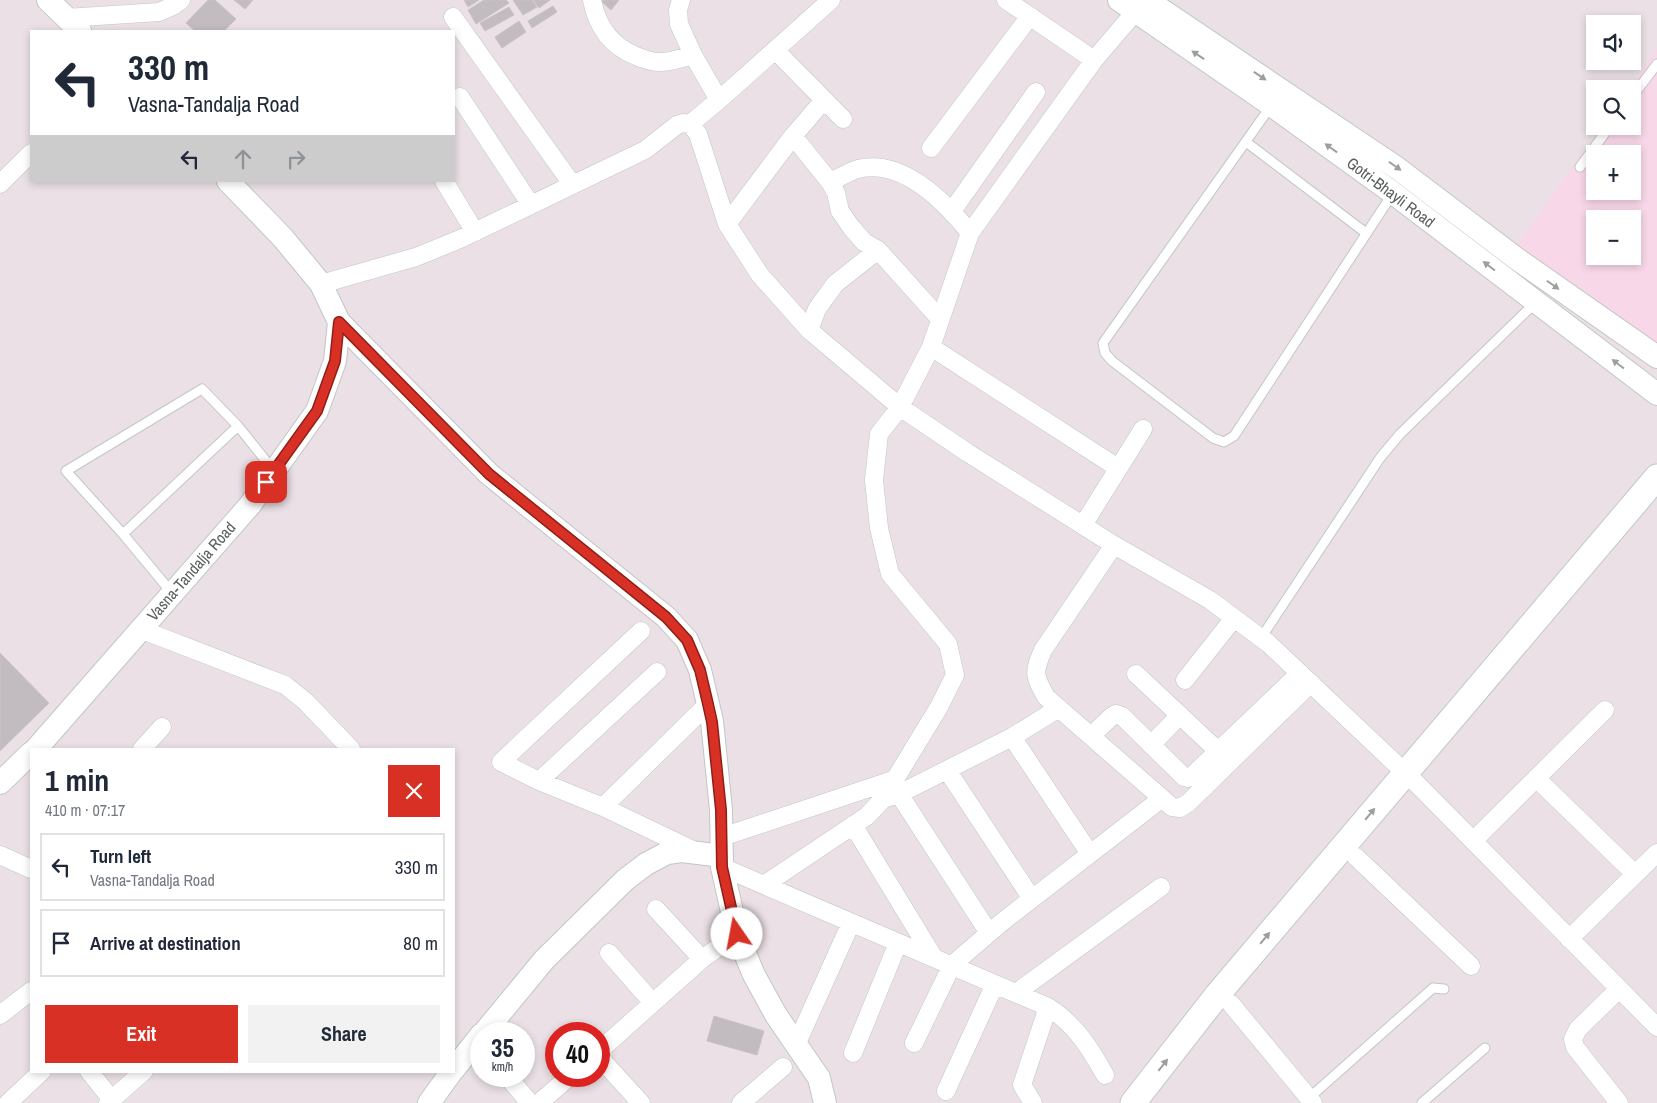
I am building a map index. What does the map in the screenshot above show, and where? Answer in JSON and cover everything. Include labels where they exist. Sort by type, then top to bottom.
[{"type":"main road","points":[[1154,1103],[1231,1004],[1356,857],[1411,779],[1657,476]]},
{"type":"main road","points":[[1133,1103],[1218,994],[1657,501]]},
{"type":"street","points":[[61,11],[159,12],[181,0]]},
{"type":"street","points":[[592,0],[598,21],[605,34],[630,53],[658,62],[673,61],[694,55]]},
{"type":"street","points":[[681,0],[678,10],[679,24],[719,100]]},
{"type":"street","points":[[690,124],[831,0]]},
{"type":"street","points":[[1006,0],[1094,60]]},
{"type":"street","points":[[764,885],[867,816],[893,791],[955,675],[948,644],[890,574],[879,528],[874,480],[879,434],[900,407],[931,347],[970,233],[1136,3]]},
{"type":"street","name":"Gotri-Bhayli Road","points":[[1136,3],[1271,105],[1393,192],[1657,394]]},
{"type":"street","name":"Gotri-Bhayli Road","points":[[1136,3],[1397,168],[1517,260],[1657,357]]},
{"type":"street","points":[[931,148],[1030,16]]},
{"type":"street","points":[[453,17],[572,184]]},
{"type":"street","points":[[775,50],[843,119]]},
{"type":"street","points":[[952,211],[1036,92]]},
{"type":"street","points":[[460,97],[531,205]]},
{"type":"street","points":[[727,224],[793,136],[824,100]]},
{"type":"street","points":[[321,284],[416,257],[475,232],[644,150],[677,125],[690,124],[698,134],[727,224],[760,275],[809,330],[900,407],[1114,545],[1210,600],[1261,638],[1411,779],[1657,1027]]},
{"type":"street","points":[[793,136],[830,182],[836,193],[840,212],[851,227],[864,242],[878,250],[940,318]]},
{"type":"street","points":[[0,184],[30,154]]},
{"type":"street","points":[[830,182],[858,169],[879,168],[904,174],[952,211],[970,233]]},
{"type":"street","points":[[229,182],[283,238],[321,284],[339,322],[489,474],[666,617],[687,640],[700,670],[712,722],[720,800],[722,853],[737,934],[758,983],[776,1015],[819,1078],[825,1103]]},
{"type":"street","points":[[445,182],[475,232]]},
{"type":"street","points":[[809,330],[817,308],[835,284],[878,250]]},
{"type":"street","name":"Vasna-Tandalja Road","points":[[37,748],[250,505],[317,411],[335,361],[339,322]]},
{"type":"street","points":[[931,347],[1118,468]]},
{"type":"street","points":[[1083,525],[1143,429]]},
{"type":"street","points":[[1114,545],[1043,650],[1037,664],[1036,678],[1046,697],[1172,807],[1180,808],[1188,804],[1305,678]]},
{"type":"street","points":[[1185,680],[1234,618]]},
{"type":"street","points":[[140,629],[285,685],[306,702],[350,748]]},
{"type":"street","points":[[641,631],[502,762],[695,851]]},
{"type":"street","points":[[539,780],[657,672]]},
{"type":"street","points":[[1136,674],[1218,751]]},
{"type":"street","points":[[1091,736],[1110,717],[1116,714],[1122,716],[1184,777],[1188,778],[1305,678]]},
{"type":"street","points":[[603,807],[708,704]]},
{"type":"street","points":[[492,1022],[544,960],[625,880],[646,864],[667,853],[695,851],[722,853],[893,791],[947,770],[1012,737],[1059,708]]},
{"type":"street","points":[[1472,841],[1605,710]]},
{"type":"street","points":[[1151,745],[1180,715]]},
{"type":"street","points":[[143,748],[162,727]]},
{"type":"street","points":[[1012,737],[1090,854]]},
{"type":"street","points":[[0,783],[30,754]]},
{"type":"street","points":[[947,770],[1032,899]]},
{"type":"street","points":[[1536,778],[1635,874]]},
{"type":"street","points":[[893,791],[989,933]]},
{"type":"street","points":[[914,1043],[952,965],[989,933],[1161,799]]},
{"type":"street","points":[[854,825],[934,958]]},
{"type":"street","points":[[722,853],[764,885],[1048,1007],[1060,1014],[1077,1030],[1105,1075]]},
{"type":"street","points":[[1569,938],[1657,853]]},
{"type":"street","points":[[0,855],[30,869]]},
{"type":"street","points":[[1356,857],[1471,966]]},
{"type":"street","points":[[1016,993],[1161,886]]},
{"type":"street","points":[[656,909],[702,959]]},
{"type":"street","points":[[796,1045],[851,923]]},
{"type":"street","points":[[610,1041],[702,959],[737,934]]},
{"type":"street","points":[[854,1053],[898,942]]},
{"type":"street","points":[[609,953],[653,1003]]},
{"type":"street","points":[[946,1090],[995,984]]},
{"type":"street","points":[[1619,988],[1578,1029],[1573,1039],[1575,1047],[1619,1103]]},
{"type":"street","points":[[0,1015],[30,992]]},
{"type":"street","points":[[1231,1004],[1311,1101]]},
{"type":"street","points":[[1033,1103],[1022,1085],[1048,1007]]},
{"type":"street","points":[[455,1068],[470,1049]]},
{"type":"street","points":[[741,1103],[783,1068]]},
{"type":"street","points":[[610,1069],[640,1103]]},
{"type":"street","points":[[8,1103],[40,1073]]},
{"type":"street","points":[[90,1073],[110,1102],[142,1073]]},
{"type":"street","points":[[437,1100],[451,1073]]},
{"type":"street","points":[[516,1087],[530,1103]]},
{"type":"street","points":[[539,1103],[557,1087]]},
{"type":"lane","points":[[1641,85],[1657,64]]},
{"type":"lane","points":[[1271,105],[1103,343],[1105,353],[1112,361],[1213,438],[1224,442],[1234,436],[1393,192]]},
{"type":"lane","points":[[1580,167],[1603,135]]},
{"type":"lane","points":[[1246,142],[1366,233]]},
{"type":"lane","points":[[1261,638],[1380,458],[1400,434],[1536,302]]},
{"type":"lane","points":[[172,593],[123,534],[66,471],[202,389],[238,426],[274,471]]},
{"type":"lane","points":[[123,534],[238,426]]},
{"type":"lane","points":[[1311,1101],[1433,988],[1444,989]]},
{"type":"lane","points":[[1422,1103],[1485,1048]]},
{"type":"shaded area","points":[[1657,49],[1657,348],[1512,252],[1586,148],[1586,200],[1641,200],[1641,145],[1588,145],[1596,135],[1641,135],[1641,80],[1635,80]]},
{"type":"building","points":[[208,0],[215,0],[236,19],[225,30],[194,30],[186,23]]},
{"type":"building","points":[[234,0],[253,0],[245,9]]},
{"type":"building","points":[[464,0],[479,0],[468,7]]},
{"type":"building","points":[[484,0],[506,0],[509,3],[476,24],[468,10]]},
{"type":"building","points":[[513,0],[532,0],[537,7],[523,15]]},
{"type":"building","points":[[533,0],[550,0],[539,8]]},
{"type":"building","points":[[603,0],[619,0],[611,10],[602,2]]},
{"type":"building","points":[[553,6],[557,12],[532,28],[528,21]]},
{"type":"building","points":[[509,7],[514,15],[485,31],[480,23]]},
{"type":"building","points":[[519,21],[526,32],[502,48],[495,37]]},
{"type":"building","points":[[0,653],[49,703],[0,751]]},
{"type":"building","points":[[714,1016],[764,1031],[757,1055],[707,1041]]},
{"type":"route","points":[[266,482],[317,411],[335,361],[339,322],[489,474],[666,617],[687,640],[700,670],[708,704],[712,722],[721,810],[722,867],[737,934]]}]
